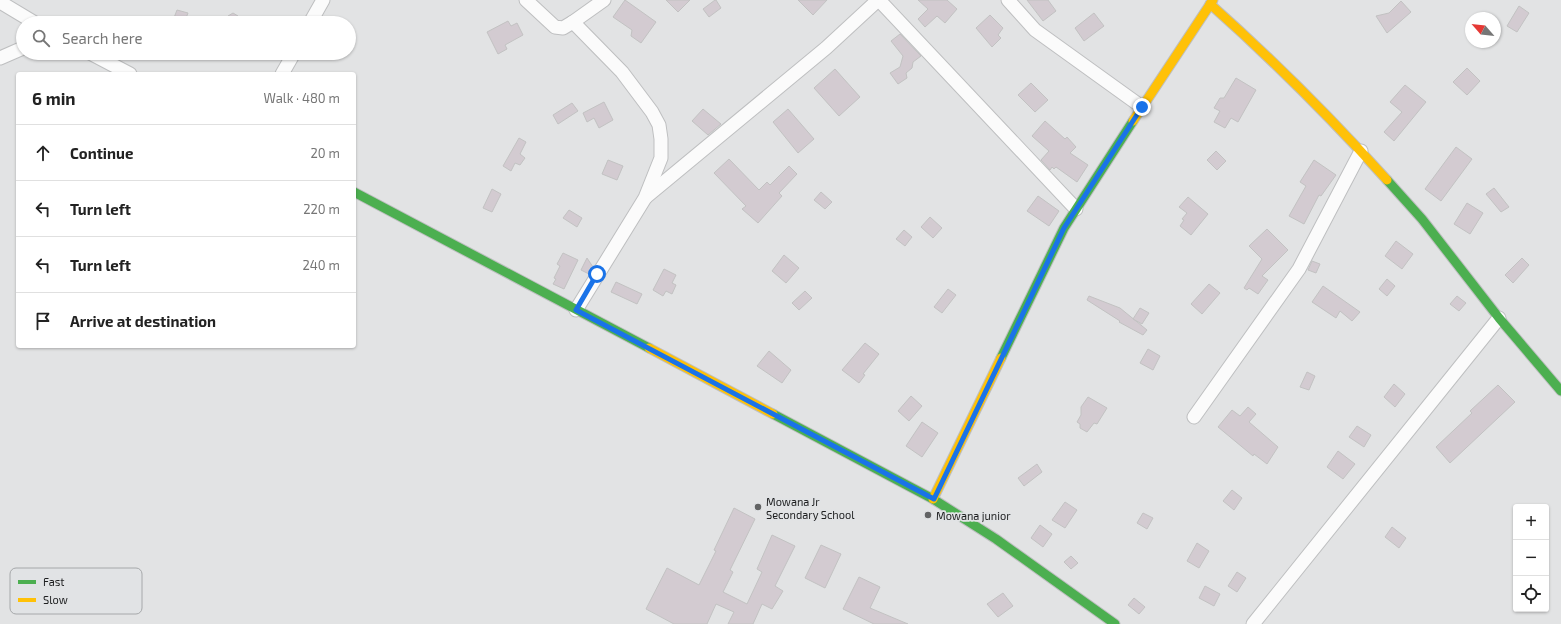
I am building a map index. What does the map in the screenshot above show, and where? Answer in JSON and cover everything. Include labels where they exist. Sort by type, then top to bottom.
[{"type":"street","points":[[314,16],[323,0]]},
{"type":"street","points":[[526,0],[555,27],[563,28],[604,0]]},
{"type":"street","points":[[645,198],[826,48],[878,0],[1076,209]]},
{"type":"street","points":[[1008,0],[1035,30],[1142,107]]},
{"type":"street","points":[[0,2],[23,16]]},
{"type":"street","points":[[934,499],[1060,236],[1142,107],[1212,2],[1361,151],[1422,219],[1499,318],[1561,391]]},
{"type":"street","points":[[573,22],[622,72],[652,112],[659,125],[661,139],[661,158],[645,198],[576,310]]},
{"type":"street","points":[[0,58],[16,51]]},
{"type":"street","points":[[103,60],[126,72]]},
{"type":"street","points":[[283,72],[290,60]]},
{"type":"street","points":[[1194,417],[1299,269],[1361,151]]},
{"type":"street","points":[[356,193],[934,499],[996,539],[1115,624]]},
{"type":"street","points":[[1253,624],[1499,318]]},
{"type":"building","points":[[625,0],[656,22],[641,43],[631,36],[632,30],[613,17]]},
{"type":"building","points":[[666,0],[690,0],[678,12]]},
{"type":"building","points":[[715,0],[721,8],[709,17],[703,9]]},
{"type":"building","points":[[798,0],[827,0],[813,15]]},
{"type":"building","points":[[918,0],[947,0],[957,9],[945,23],[937,16],[925,27],[918,19],[928,9]]},
{"type":"building","points":[[1027,0],[1048,0],[1056,11],[1043,21]]},
{"type":"building","points":[[1401,1],[1411,12],[1387,33],[1376,16],[1389,13]]},
{"type":"building","points":[[1519,6],[1529,13],[1517,32],[1507,26]]},
{"type":"building","points":[[177,10],[188,13],[187,16],[175,16]]},
{"type":"building","points":[[233,13],[238,16],[228,16]]},
{"type":"building","points":[[1094,13],[1104,26],[1084,41],[1075,28]]},
{"type":"building","points":[[990,15],[1003,28],[998,35],[1001,38],[992,47],[976,28]]},
{"type":"building","points":[[508,21],[511,26],[517,23],[523,35],[505,45],[507,49],[498,54],[487,32]]},
{"type":"building","points":[[900,34],[921,56],[913,62],[912,68],[906,73],[907,78],[898,84],[890,73],[900,67],[903,56],[891,41]]},
{"type":"building","points":[[1467,68],[1480,81],[1467,95],[1453,82]]},
{"type":"building","points":[[835,69],[860,97],[839,116],[814,88]]},
{"type":"building","points":[[1236,78],[1256,90],[1238,122],[1231,118],[1225,128],[1214,122],[1220,111],[1214,108],[1220,98],[1224,98]]},
{"type":"building","points":[[1031,83],[1048,100],[1035,112],[1018,95]]},
{"type":"building","points":[[1405,85],[1426,102],[1394,141],[1384,132],[1402,112],[1390,102]]},
{"type":"building","points":[[604,102],[613,120],[599,128],[594,118],[587,122],[583,113]]},
{"type":"building","points":[[572,103],[578,111],[558,124],[553,115]]},
{"type":"building","points":[[703,109],[721,124],[708,135],[692,121]]},
{"type":"building","points":[[788,109],[814,139],[798,153],[773,122]]},
{"type":"building","points":[[1045,121],[1065,139],[1067,137],[1076,147],[1070,153],[1088,165],[1077,182],[1056,167],[1054,169],[1052,167],[1050,170],[1041,160],[1049,151],[1032,136]]},
{"type":"building","points":[[519,138],[526,142],[520,154],[525,158],[520,165],[515,163],[511,171],[503,166]]},
{"type":"building","points":[[1456,147],[1472,159],[1441,201],[1425,189]]},
{"type":"building","points":[[1216,151],[1226,161],[1217,170],[1207,160]]},
{"type":"building","points":[[729,159],[759,190],[767,182],[770,185],[789,166],[797,174],[779,193],[782,196],[758,223],[742,209],[746,206],[714,173]]},
{"type":"building","points":[[608,160],[623,166],[617,180],[602,174]]},
{"type":"building","points":[[1314,160],[1336,175],[1321,196],[1319,195],[1304,224],[1289,216],[1306,186],[1300,182]]},
{"type":"building","points":[[1494,188],[1509,207],[1501,212],[1486,194]]},
{"type":"building","points":[[492,189],[501,194],[492,212],[483,208]]},
{"type":"building","points":[[821,192],[832,202],[825,209],[814,200]]},
{"type":"building","points":[[1038,196],[1059,211],[1049,226],[1027,211]]},
{"type":"building","points":[[1188,197],[1208,214],[1191,235],[1180,226],[1184,220],[1182,219],[1187,213],[1179,207]]},
{"type":"building","points":[[1467,203],[1483,213],[1470,234],[1454,224]]},
{"type":"building","points":[[569,210],[582,218],[577,227],[563,218]]},
{"type":"building","points":[[930,217],[942,228],[933,238],[921,227]]},
{"type":"building","points":[[1267,229],[1288,250],[1262,276],[1268,280],[1258,294],[1249,288],[1247,290],[1244,288],[1262,259],[1249,246]]},
{"type":"building","points":[[904,230],[912,237],[905,246],[896,239]]},
{"type":"building","points":[[1396,241],[1413,254],[1402,269],[1385,256]]},
{"type":"building","points":[[563,253],[578,260],[564,289],[553,284],[556,279],[554,278],[560,266],[557,264]]},
{"type":"building","points":[[784,255],[799,268],[786,283],[772,271]]},
{"type":"building","points":[[587,258],[593,267],[589,274],[581,270]]},
{"type":"building","points":[[1522,258],[1529,265],[1513,283],[1505,275]]},
{"type":"building","points":[[1312,261],[1320,264],[1316,273],[1308,270]]},
{"type":"building","points":[[664,269],[676,275],[672,283],[676,285],[672,294],[666,291],[663,296],[653,290]]},
{"type":"building","points":[[1387,279],[1395,286],[1387,296],[1379,289]]},
{"type":"building","points":[[616,282],[642,294],[637,304],[611,292]]},
{"type":"building","points":[[1209,284],[1220,293],[1202,314],[1191,304]]},
{"type":"building","points":[[1323,286],[1360,312],[1352,321],[1340,311],[1336,318],[1312,302]]},
{"type":"building","points":[[948,289],[956,295],[942,313],[934,307]]},
{"type":"building","points":[[805,291],[812,298],[799,310],[792,303]]},
{"type":"building","points":[[1089,296],[1120,308],[1147,330],[1143,335],[1119,322],[1120,321],[1087,300]]},
{"type":"building","points":[[1457,296],[1466,303],[1459,311],[1450,304]]},
{"type":"building","points":[[1140,308],[1149,313],[1142,324],[1133,319]]},
{"type":"building","points":[[865,343],[879,354],[863,374],[865,375],[859,383],[842,370]]},
{"type":"building","points":[[1148,349],[1160,356],[1153,370],[1140,363]]},
{"type":"building","points":[[769,351],[791,370],[782,383],[757,366]]},
{"type":"building","points":[[1307,372],[1315,376],[1309,390],[1300,387]]},
{"type":"building","points":[[1394,384],[1405,394],[1395,407],[1384,397]]},
{"type":"building","points":[[1498,385],[1515,402],[1450,463],[1436,447],[1472,413],[1470,411]]},
{"type":"building","points":[[911,396],[922,406],[909,421],[898,411]]},
{"type":"building","points":[[1088,397],[1107,408],[1097,424],[1094,423],[1087,432],[1080,428],[1080,424],[1077,422],[1081,415],[1081,407]]},
{"type":"building","points":[[1248,407],[1256,414],[1249,422],[1278,447],[1267,464],[1254,454],[1253,456],[1218,427],[1232,410],[1240,416]]},
{"type":"building","points":[[922,422],[938,433],[922,457],[906,446]]},
{"type":"building","points":[[1357,426],[1371,435],[1364,447],[1349,437]]},
{"type":"building","points":[[1338,451],[1355,464],[1343,479],[1327,467]]},
{"type":"building","points":[[1037,464],[1042,472],[1024,486],[1018,478]]},
{"type":"building","points":[[1232,490],[1242,498],[1234,510],[1223,501]]},
{"type":"building","points":[[1065,502],[1077,510],[1065,528],[1052,520]]},
{"type":"building","points":[[734,508],[755,519],[730,570],[733,572],[723,592],[747,604],[762,572],[757,569],[772,535],[795,546],[775,586],[783,591],[772,609],[762,604],[753,624],[728,624],[734,612],[716,604],[707,624],[674,624],[646,609],[667,568],[699,585],[716,551],[714,550]]},
{"type":"building","points":[[1143,513],[1153,518],[1147,529],[1137,523]]},
{"type":"building","points":[[1040,525],[1052,534],[1043,547],[1031,538]]},
{"type":"building","points":[[1392,527],[1406,538],[1399,548],[1385,537]]},
{"type":"building","points":[[1197,543],[1209,551],[1199,568],[1187,561]]},
{"type":"building","points":[[821,545],[841,554],[825,588],[805,578]]},
{"type":"building","points":[[1071,556],[1078,563],[1071,569],[1064,562]]},
{"type":"building","points":[[1237,572],[1246,578],[1237,592],[1228,586]]},
{"type":"building","points":[[859,577],[880,587],[870,608],[908,624],[874,624],[843,609]]},
{"type":"building","points":[[1205,586],[1220,594],[1214,606],[1199,598]]},
{"type":"building","points":[[1003,593],[1013,606],[998,617],[987,604]]},
{"type":"building","points":[[1134,598],[1145,607],[1139,614],[1128,605]]},
{"type":"traffic: fast","points":[[1001,358],[1064,228],[1133,121]]},
{"type":"traffic: fast","points":[[1387,180],[1422,219],[1499,318],[1561,391]]},
{"type":"traffic: fast","points":[[356,193],[649,348]]},
{"type":"traffic: fast","points":[[773,414],[933,499],[996,539],[1115,624]]},
{"type":"traffic: slow","points":[[1133,121],[1213,0]]},
{"type":"traffic: slow","points":[[1210,4],[1301,89],[1387,180]]},
{"type":"traffic: slow","points":[[649,348],[773,414]]},
{"type":"traffic: slow","points":[[933,499],[1001,358]]},
{"type":"place","name":"Mowana Jr Secondary School","points":[[758,507]]},
{"type":"place","name":"Mowana junior","points":[[928,515]]},
{"type":"route","points":[[597,274],[576,310],[934,499],[1064,228],[1142,107]]}]
